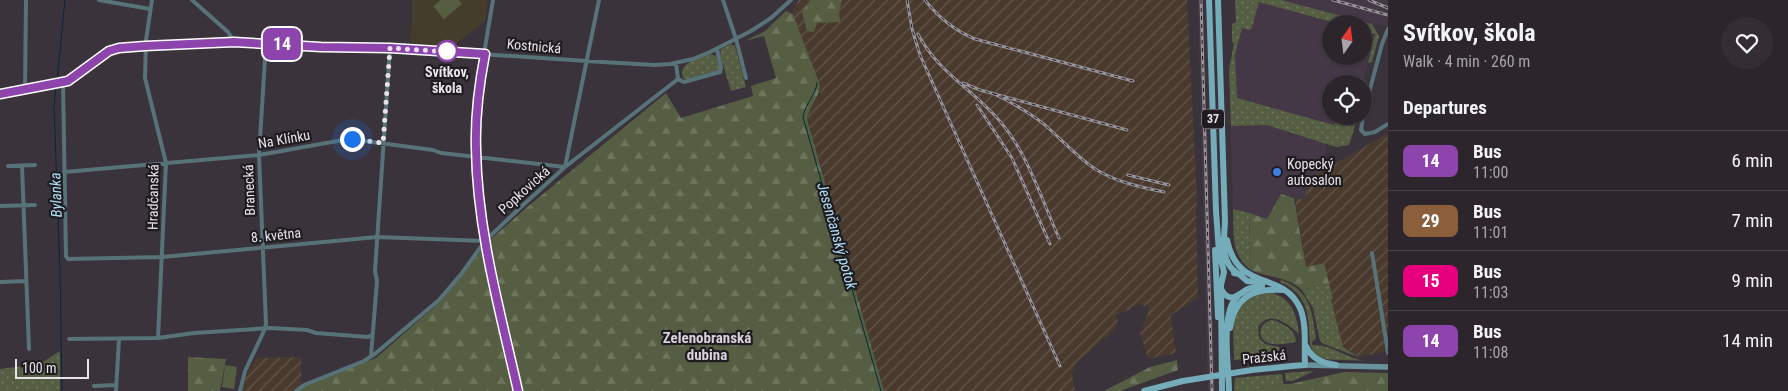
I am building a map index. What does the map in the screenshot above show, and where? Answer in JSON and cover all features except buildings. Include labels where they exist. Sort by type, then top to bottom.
[{"type":"main road","name":"37","points":[[1209,0],[1218,252],[1224,276],[1221,288],[1222,391]]},
{"type":"main road","name":"37","points":[[1218,0],[1225,253],[1229,266],[1244,280]]},
{"type":"main road","name":"37","points":[[1216,211],[1215,278],[1222,358]]},
{"type":"main road","points":[[1224,222],[1230,252],[1240,268],[1250,276],[1272,282],[1295,299],[1301,311],[1305,365]]},
{"type":"main road","points":[[1224,276],[1230,273],[1237,273]]},
{"type":"main road","points":[[1244,280],[1270,284],[1284,290]]},
{"type":"main road","points":[[1244,280],[1246,286],[1244,291]]},
{"type":"main road","points":[[1229,391],[1228,314],[1230,304],[1244,291],[1259,287],[1284,290]]},
{"type":"main road","points":[[1221,288],[1228,296],[1236,297]]},
{"type":"main road","points":[[1228,344],[1232,316],[1246,298],[1262,290],[1284,290]]},
{"type":"main road","points":[[1304,340],[1308,351],[1316,359],[1324,363],[1336,365]]},
{"type":"main road","name":"Pražská","points":[[1144,391],[1169,388],[1183,381],[1292,366],[1388,367]]},
{"type":"street","points":[[25,89],[26,0]]},
{"type":"street","points":[[99,0],[150,9]]},
{"type":"street","name":"Hradčanská","points":[[152,0],[145,46],[146,84],[166,163],[158,338]]},
{"type":"street","points":[[192,0],[228,32],[234,42]]},
{"type":"street","points":[[493,0],[478,106],[476,157],[478,194],[485,241],[518,391]]},
{"type":"street","points":[[565,167],[599,0]]},
{"type":"street","points":[[723,0],[746,78]]},
{"type":"street","name":"Kostnická","points":[[0,94],[63,82],[77,76],[109,51],[119,48],[145,46],[234,42],[338,48],[390,48],[587,62],[654,65],[676,63],[693,59],[736,39],[771,18],[790,0]]},
{"type":"street","points":[[1372,82],[1388,29]]},
{"type":"street","name":"Branecká","points":[[240,391],[245,371],[265,328],[259,155],[266,44]]},
{"type":"street","points":[[371,356],[390,48]]},
{"type":"street","points":[[676,63],[678,80],[684,82],[720,72],[721,68],[717,49]]},
{"type":"street","name":"Popkovická","points":[[296,391],[307,383],[371,356],[381,349],[439,300],[462,273],[485,241],[565,167],[678,80]]},
{"type":"street","points":[[63,82],[64,172]]},
{"type":"street","points":[[1362,125],[1361,130],[1365,134],[1372,133],[1388,124]]},
{"type":"street","name":"Na Klínku","points":[[64,172],[259,155],[345,139],[565,167]]},
{"type":"street","points":[[8,166],[35,165]]},
{"type":"street","points":[[22,166],[29,349]]},
{"type":"street","name":"8. května","points":[[64,172],[66,256],[69,259],[162,257],[377,237],[485,241]]},
{"type":"street","points":[[0,206],[35,205]]},
{"type":"street","points":[[1372,252],[1388,353]]},
{"type":"street","points":[[0,282],[26,281]]},
{"type":"street","points":[[70,339],[158,338],[194,333],[265,328],[307,330],[316,333],[372,335]]},
{"type":"street","points":[[116,391],[119,339]]},
{"type":"street","points":[[373,343],[381,349]]},
{"type":"street","points":[[94,386],[116,386]]},
{"type":"shaded area","points":[[412,0],[488,0],[485,21],[453,46],[411,44]]},
{"type":"shaded area","points":[[799,0],[1187,0],[1197,198],[1198,298],[1171,315],[1176,353],[1148,359],[1140,334],[1149,310],[1146,304],[1145,307],[1140,304],[1116,315],[1118,322],[1115,330],[1077,362],[1072,374],[1075,389],[1072,391],[884,391],[807,119],[808,111],[820,94],[820,85],[793,14],[793,10]]},
{"type":"shaded area","points":[[1198,0],[1203,0],[1215,391],[1208,391]]},
{"type":"shaded area","points":[[1235,0],[1388,0],[1388,26],[1372,25],[1372,15],[1322,15],[1322,65],[1368,65],[1365,75],[1322,75],[1322,125],[1355,125],[1350,143],[1336,147],[1326,144],[1326,169],[1318,174],[1305,200],[1281,194],[1267,219],[1233,209],[1229,69],[1234,44],[1232,41],[1232,24],[1236,22]]},
{"type":"shaded area","points":[[1372,25],[1379,36],[1372,62]]},
{"type":"shaded area","points":[[1388,133],[1388,351],[1358,357],[1343,347],[1324,263],[1306,267],[1295,198],[1305,200],[1306,181]]},
{"type":"shaded area","points":[[301,357],[301,385],[294,391],[242,391],[246,375],[256,358]]},
{"type":"green space","points":[[441,0],[459,0],[462,4],[444,19],[433,6]]},
{"type":"green space","points":[[810,0],[842,0],[839,12],[840,22],[817,23],[814,32],[807,31],[802,12]]},
{"type":"green space","points":[[1235,0],[1281,0],[1338,15],[1322,15],[1322,19],[1259,2],[1251,30],[1242,28],[1235,54],[1237,98],[1322,122],[1322,125],[1355,125],[1349,145],[1336,147],[1267,125],[1231,126],[1229,69],[1234,44],[1232,41],[1232,24],[1236,22]]},
{"type":"green space","points":[[786,11],[793,14],[820,85],[818,95],[807,119],[884,391],[522,391],[490,240],[666,93],[681,118],[753,96],[751,86],[776,78],[764,36],[745,41],[765,31]]},
{"type":"green space","points":[[1372,24],[1379,36],[1372,62],[1372,46],[1375,34],[1372,33]]},
{"type":"green space","points":[[731,44],[735,46],[746,87],[731,91],[720,55],[721,49]]},
{"type":"green space","points":[[710,54],[716,56],[719,71],[684,79],[683,69],[689,62]]},
{"type":"green space","points":[[1281,194],[1294,198],[1306,267],[1324,263],[1329,283],[1302,290],[1290,282],[1251,270],[1249,213],[1267,219]]},
{"type":"green space","points":[[1233,209],[1249,213],[1251,270],[1244,264],[1236,250]]},
{"type":"green space","points":[[484,247],[514,391],[297,391],[301,387],[376,358],[441,301]]},
{"type":"green space","points":[[1281,280],[1298,289],[1308,303],[1316,338],[1312,345],[1319,345],[1365,361],[1334,360],[1319,357],[1313,351],[1310,343],[1307,311],[1302,300],[1294,290],[1280,282]]},
{"type":"green space","points":[[1329,283],[1333,299],[1331,300],[1343,347],[1358,357],[1320,341],[1313,308],[1302,290]]},
{"type":"green space","points":[[1267,292],[1281,297],[1291,306],[1299,334],[1279,320],[1268,319],[1258,327],[1259,338],[1265,344],[1279,347],[1281,355],[1234,360],[1234,326],[1239,308],[1245,301]]},
{"type":"green space","points":[[1272,320],[1288,328],[1294,334],[1296,342],[1275,344],[1264,340],[1260,334],[1262,327]]},
{"type":"green space","points":[[60,351],[60,391],[0,391],[0,369],[40,364]]},
{"type":"green space","points":[[188,357],[226,359],[220,391],[188,391]]},
{"type":"green space","points":[[1177,360],[1178,370],[1120,391],[1104,391],[1150,367]]},
{"type":"green space","points":[[225,365],[237,367],[234,389],[222,387]]},
{"type":"green space","points":[[1314,371],[1293,381],[1286,381],[1285,373]]},
{"type":"green space","points":[[1344,372],[1388,373],[1388,391],[1254,391],[1283,383],[1290,384]]},
{"type":"green space","points":[[1282,374],[1283,383],[1254,391],[1234,391],[1235,378]]},
{"type":"waterway","name":"Bylanka","points":[[57,81],[65,0]]},
{"type":"waterway","name":"Jesenčanský potok","points":[[817,83],[815,92],[803,117],[881,391]]},
{"type":"waterway","name":"Bylanka","points":[[56,85],[54,108],[62,391]]},
{"type":"railway","points":[[907,0],[912,29],[920,55],[1060,366]]},
{"type":"railway","points":[[925,0],[948,23],[975,39],[1133,81]]},
{"type":"railway","points":[[1201,0],[1212,391]]},
{"type":"railway","points":[[1333,0],[1388,15]]},
{"type":"railway","points":[[1369,0],[1388,8]]},
{"type":"railway","points":[[918,34],[936,60],[993,113],[1012,137],[1034,180],[1059,238]]},
{"type":"railway","points":[[963,83],[980,90],[1127,130]]},
{"type":"railway","points":[[992,93],[1039,120],[1088,164],[1103,174],[1120,181],[1164,192]]},
{"type":"railway","points":[[977,105],[1012,158],[1050,244]]},
{"type":"railway","points":[[1128,175],[1169,185]]},
{"type":"bus line","name":"14","points":[[0,94],[68,81],[109,51],[119,48],[234,42],[485,54],[479,88],[476,140],[478,194],[485,241],[518,391]]},
{"type":"place","name":"Svítkov, škola","points":[[447,51]]},
{"type":"place","name":"Kopecký autosalon","points":[[1277,172]]},
{"type":"district","name":"Zelenobranská dubina","points":[[707,346]]},
{"type":"route","points":[[352,139],[383,143],[390,48],[451,52],[447,51]]}]
